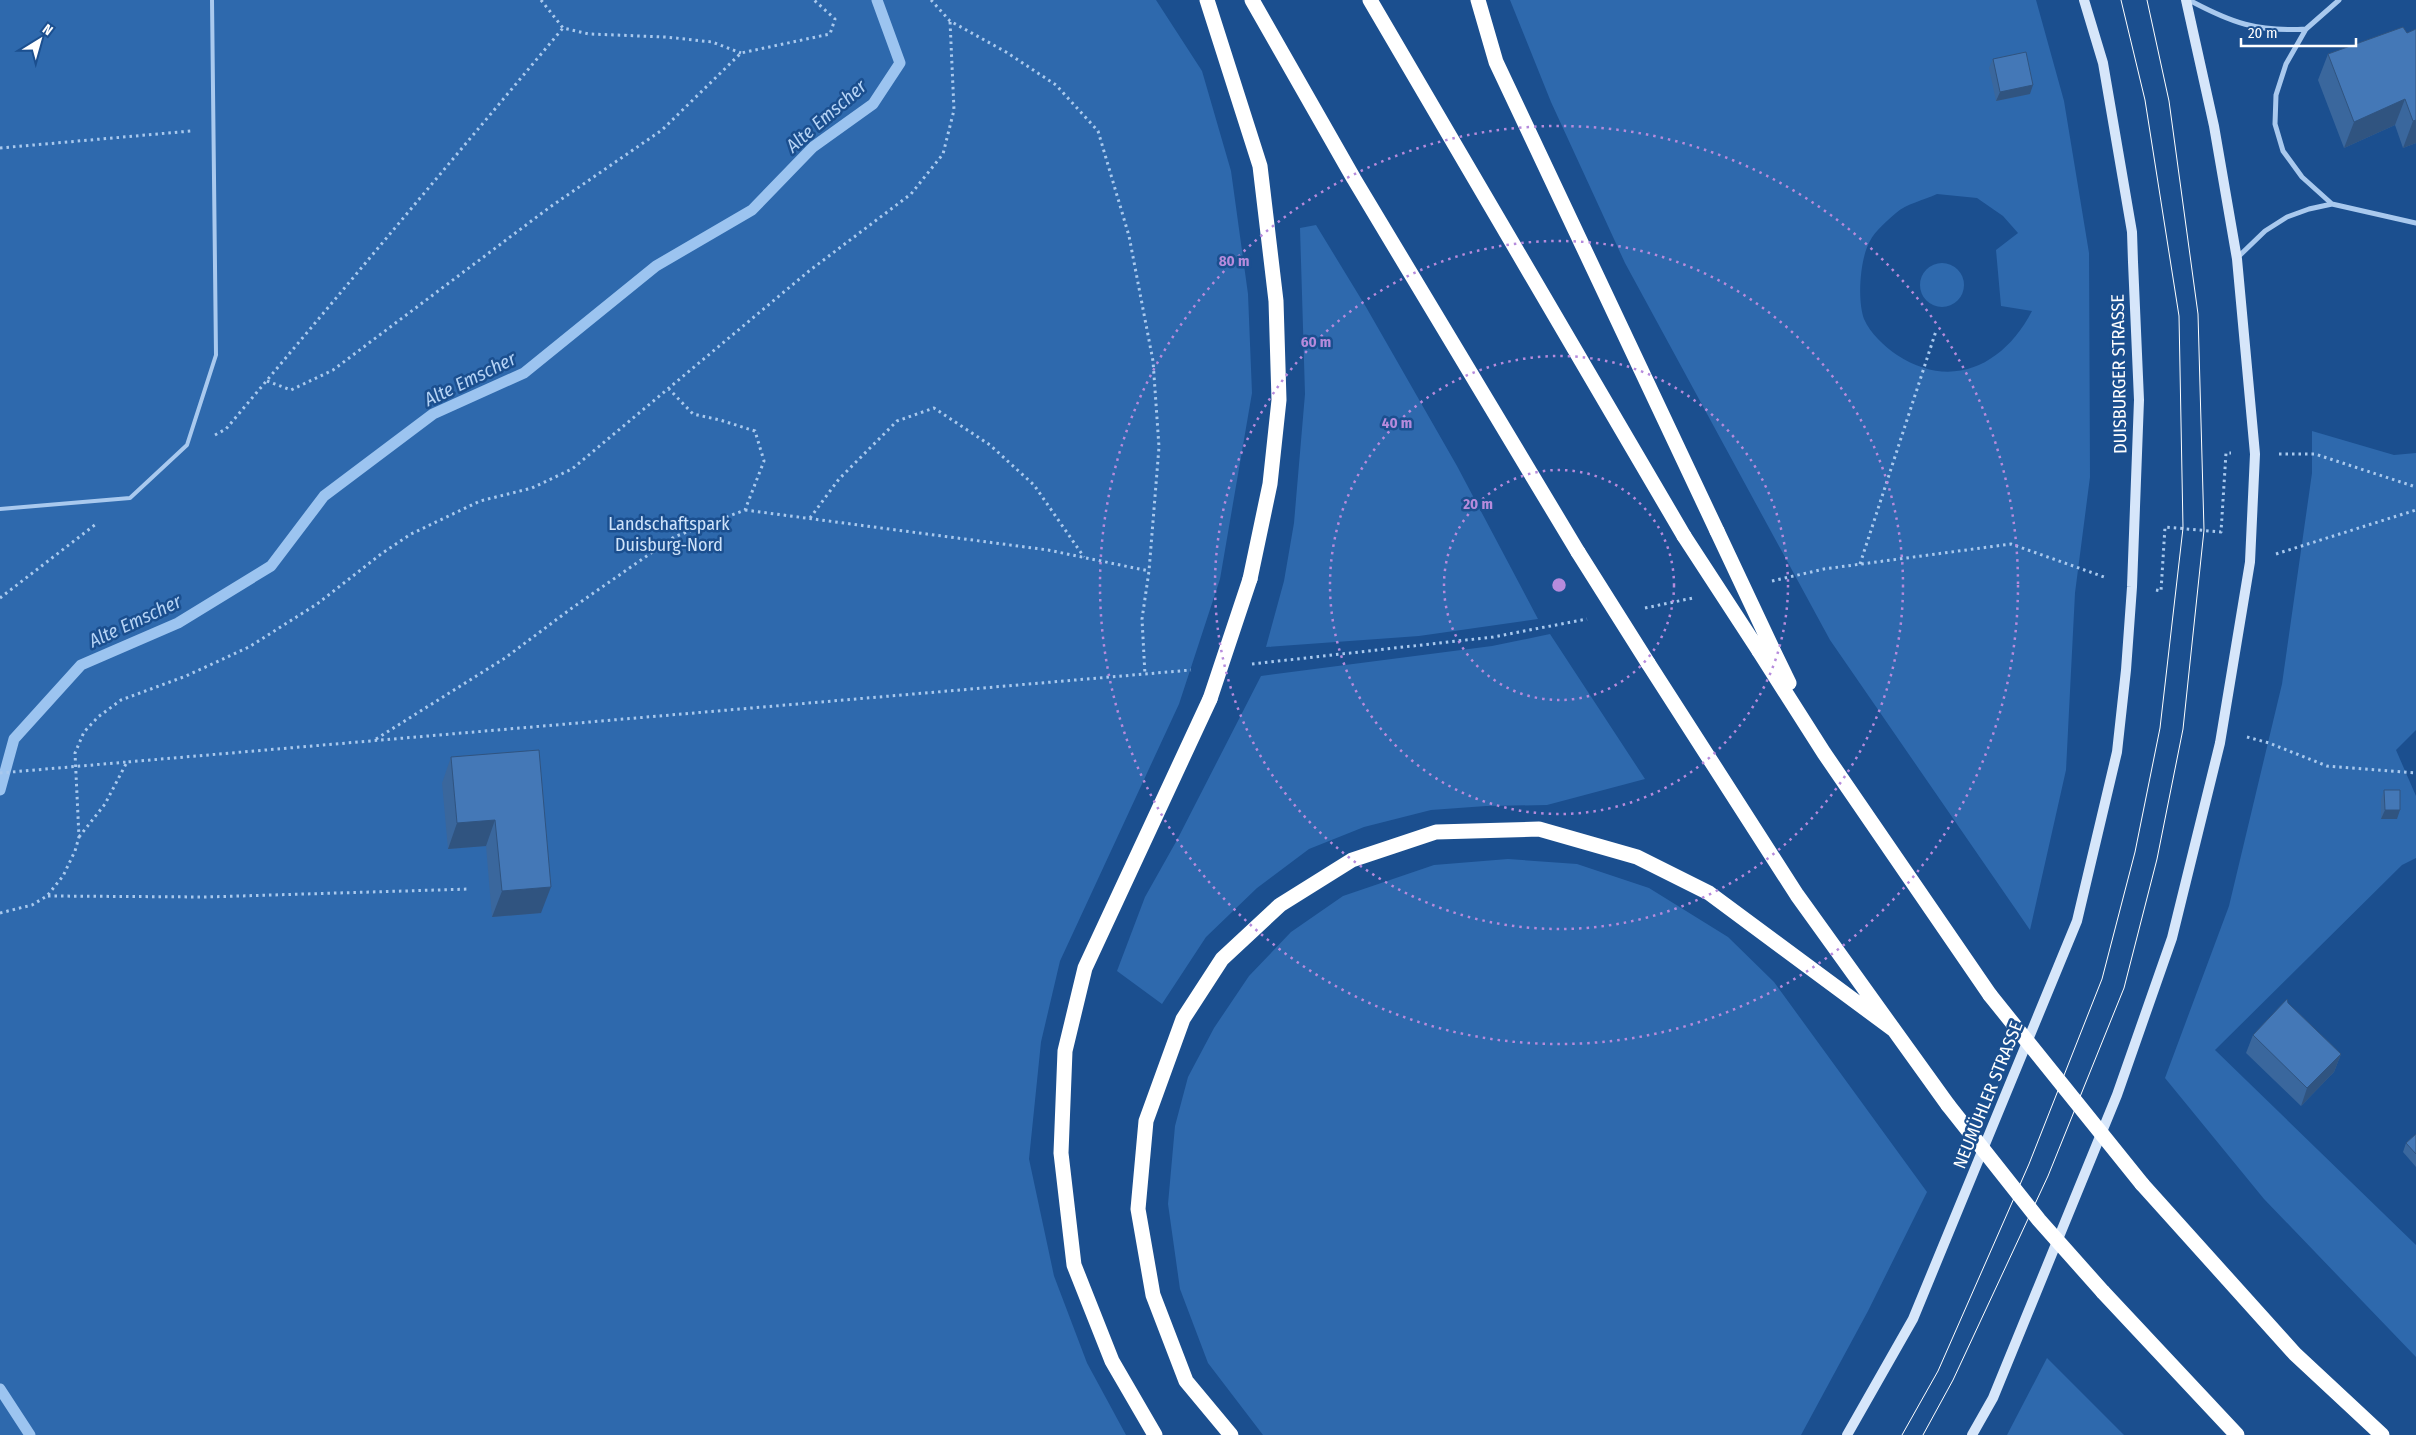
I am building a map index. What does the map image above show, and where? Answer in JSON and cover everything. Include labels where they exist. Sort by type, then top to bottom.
[{"type":"highway","points":[[1155,1435],[1112,1361],[1074,1265],[1061,1153],[1065,1051],[1085,968],[1210,699],[1250,579],[1270,484],[1279,400],[1276,301],[1260,166],[1207,0]]},
{"type":"highway","points":[[1252,0],[1359,187],[1578,552],[1797,895],[1948,1104],[2038,1220],[2236,1435]]},
{"type":"highway","points":[[1370,0],[1684,536],[1766,650],[1824,753],[1990,995],[2142,1184],[2295,1354],[2382,1435]]},
{"type":"highway","points":[[1478,0],[1496,62],[1717,531],[1766,650]]},
{"type":"highway","points":[[1231,1435],[1186,1381],[1153,1295],[1138,1209],[1146,1122],[1183,1019],[1222,959],[1280,905],[1352,860],[1436,832],[1539,829],[1637,857],[1709,893],[1894,1030]]},
{"type":"main road","name":"DUISBURGER STRASSE","points":[[2084,0],[2103,63],[2132,232],[2139,400],[2132,587],[2126,670],[2117,752]]},
{"type":"main road","points":[[1972,1435],[1993,1398],[2117,1095],[2172,938],[2220,742],[2250,562],[2255,454],[2237,259],[2214,126],[2188,0]]},
{"type":"main road","name":"NEUMÜHLER STRASSE","points":[[1847,1435],[1913,1319],[2077,921],[2117,752]]},
{"type":"street","points":[[2188,0],[2222,17],[2257,28],[2306,29]]},
{"type":"street","points":[[2332,204],[2302,177],[2283,151],[2275,124],[2276,95],[2286,64],[2306,29],[2340,0]]},
{"type":"street","points":[[2237,259],[2265,231],[2287,217],[2308,209],[2332,204],[2416,223]]},
{"type":"lane","points":[[0,509],[130,498],[187,446],[216,355],[212,0]]},
{"type":"path","points":[[541,0],[563,28],[589,34],[666,36],[712,42],[741,54]]},
{"type":"path","points":[[267,381],[291,390],[333,370],[550,207],[662,130],[741,54],[830,34],[835,19],[814,0]]},
{"type":"path","points":[[931,0],[950,21],[1006,52],[1056,85],[1098,131],[1129,236],[1153,361],[1159,448],[1149,571],[1142,619],[1145,675]]},
{"type":"path","points":[[0,913],[32,905],[47,896],[63,876],[75,851],[79,837],[75,753],[84,732],[98,717],[121,700],[186,676],[249,647],[317,604],[381,554],[411,534],[480,501],[532,488],[572,470],[810,271],[911,194],[943,154],[954,110],[950,21]]},
{"type":"path","points":[[187,446],[226,429],[563,28]]},
{"type":"path","points":[[0,148],[212,130]]},
{"type":"path","points":[[1860,564],[1936,331]]},
{"type":"path","points":[[668,389],[693,414],[755,431],[764,461],[745,510]]},
{"type":"path","points":[[810,519],[839,479],[898,420],[934,408],[990,445],[1034,485],[1084,557]]},
{"type":"path","points":[[2255,454],[2315,454],[2416,487]]},
{"type":"path","points":[[0,598],[130,498]]},
{"type":"path","points":[[374,741],[506,658],[572,608],[674,537],[745,510],[1048,550],[1149,571]]},
{"type":"path","points":[[2250,562],[2416,510]]},
{"type":"path","points":[[1769,582],[1824,569],[2011,544]]},
{"type":"path","points":[[1637,609],[1694,598]]},
{"type":"path","points":[[1249,664],[1493,637],[1589,618]]},
{"type":"path","points":[[0,773],[1192,670]]},
{"type":"path","points":[[2221,731],[2269,743],[2327,766],[2416,773]]},
{"type":"path","points":[[79,837],[105,804],[127,762]]},
{"type":"path","points":[[47,896],[206,897],[470,889]]},
{"type":"green space","name":"Landschaftspark Duisburg-Nord","points":[[0,0],[1156,0],[1202,71],[1231,171],[1248,294],[1252,393],[1220,579],[1179,704],[1060,961],[1041,1042],[1029,1159],[1054,1276],[1087,1363],[1126,1435],[0,1435]]},
{"type":"green space","points":[[1510,0],[2036,0],[2064,101],[2089,253],[2090,477],[2075,593],[2066,770],[2030,930],[1830,640],[1625,263],[1551,102]],"holes":[[[1937,194],[1977,198],[2003,216],[2018,233],[1996,250],[2001,306],[2032,311],[2007,346],[1975,367],[1957,371],[1937,371],[1917,366],[1888,348],[1878,339],[1864,319],[1860,290],[1862,268],[1867,248],[1872,238],[1882,226],[1900,210],[1910,205]]]},
{"type":"green space","points":[[1316,225],[1366,307],[1457,466],[1538,619],[1419,636],[1266,647],[1284,581],[1294,523],[1305,394],[1300,228]]},
{"type":"green space","points":[[1942,263],[1954,267],[1960,273],[1964,285],[1960,297],[1954,303],[1942,307],[1930,303],[1924,297],[1920,285],[1924,273],[1930,267]]},
{"type":"green space","points":[[2312,431],[2394,455],[2416,453],[2416,730],[2396,750],[2416,796],[2416,858],[2402,865],[2215,1050],[2416,1245],[2416,1357],[2264,1199],[2165,1078],[2229,906],[2282,684],[2312,473]]},
{"type":"green space","points":[[1550,634],[1645,779],[1547,805],[1486,806],[1431,810],[1364,827],[1309,849],[1257,888],[1206,937],[1162,1004],[1117,971],[1145,897],[1177,840],[1261,676],[1492,646]]},
{"type":"green space","points":[[1508,859],[1577,864],[1649,888],[1728,937],[1774,982],[1927,1192],[1868,1311],[1801,1435],[1263,1435],[1208,1363],[1180,1289],[1168,1204],[1175,1126],[1188,1077],[1214,1028],[1249,976],[1291,932],[1343,896],[1434,865]]},
{"type":"green space","points":[[2047,1358],[2124,1435],[2007,1435]]},
{"type":"building","points":[[2403,27],[2407,33],[2416,29],[2416,120],[2413,121],[2405,99],[2354,122],[2328,54]]},
{"type":"building","points":[[2026,52],[2033,85],[2000,92],[1993,59]]},
{"type":"building","points":[[539,750],[551,887],[502,891],[495,820],[457,823],[451,757]]},
{"type":"building","points":[[2384,790],[2400,790],[2400,810],[2385,810]]},
{"type":"building","points":[[2287,999],[2288,1003],[2341,1054],[2307,1088],[2253,1035]]},
{"type":"building","points":[[2416,1134],[2416,1154],[2406,1143]]},
{"type":"waterway","name":"Alte Emscher","points":[[0,790],[14,739],[81,665],[178,623],[271,566],[324,496],[433,414],[524,373],[656,266],[752,210],[813,147],[873,104],[900,63],[877,0]]},
{"type":"waterway","name":"Alte Emscher","points":[[0,1389],[30,1435]]},
{"type":"tram line","points":[[1902,1435],[1938,1371],[2029,1164],[2102,979],[2135,852],[2160,728],[2183,528],[2179,316],[2145,100],[2121,0]]},
{"type":"tram line","points":[[1923,1435],[1953,1380],[2048,1176],[2124,988],[2157,859],[2183,729],[2204,530],[2198,314],[2169,101],[2147,0]]}]
